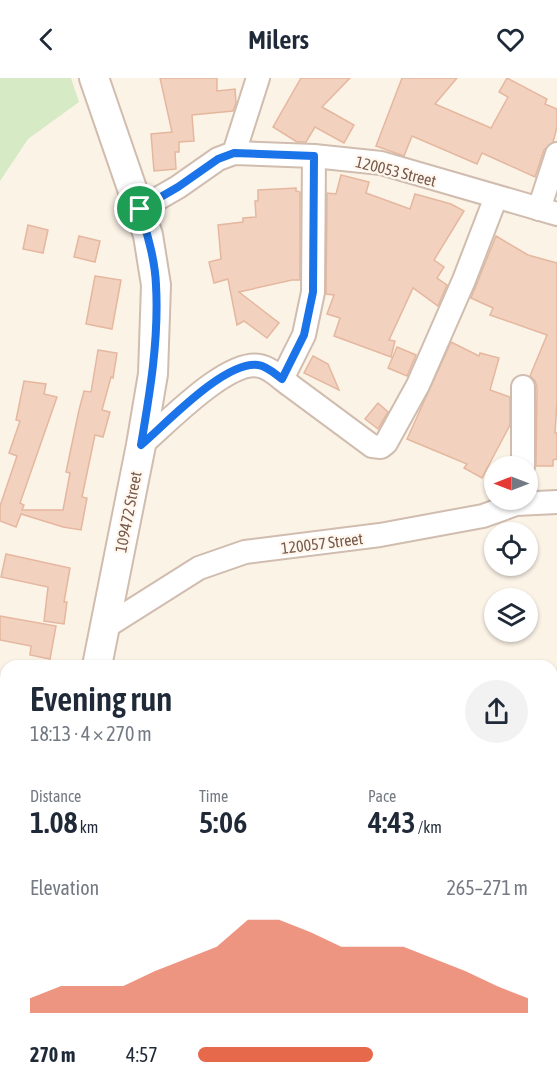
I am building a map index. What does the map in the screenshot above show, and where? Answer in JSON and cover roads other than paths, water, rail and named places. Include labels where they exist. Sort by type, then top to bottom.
[{"type":"street","name":"109472 Street","points":[[94,78],[148,235],[156,285],[153,374],[98,660]]},
{"type":"street","points":[[234,153],[258,78]]},
{"type":"street","name":"120053 Street","points":[[140,209],[178,187],[218,159],[234,153],[314,156],[381,164],[548,212]]},
{"type":"street","points":[[548,212],[557,154]]},
{"type":"street","points":[[282,379],[304,335],[313,292],[314,156]]},
{"type":"street","points":[[141,445],[204,389],[245,367],[260,365],[372,446],[381,447],[386,443],[418,385],[464,280],[496,197]]},
{"type":"street","points":[[523,387],[524,456]]},
{"type":"street","name":"120057 Street","points":[[538,501],[557,502]]},
{"type":"street","name":"120057 Street","points":[[104,628],[199,568],[245,552],[320,544],[430,527],[483,516],[499,510]]}]
